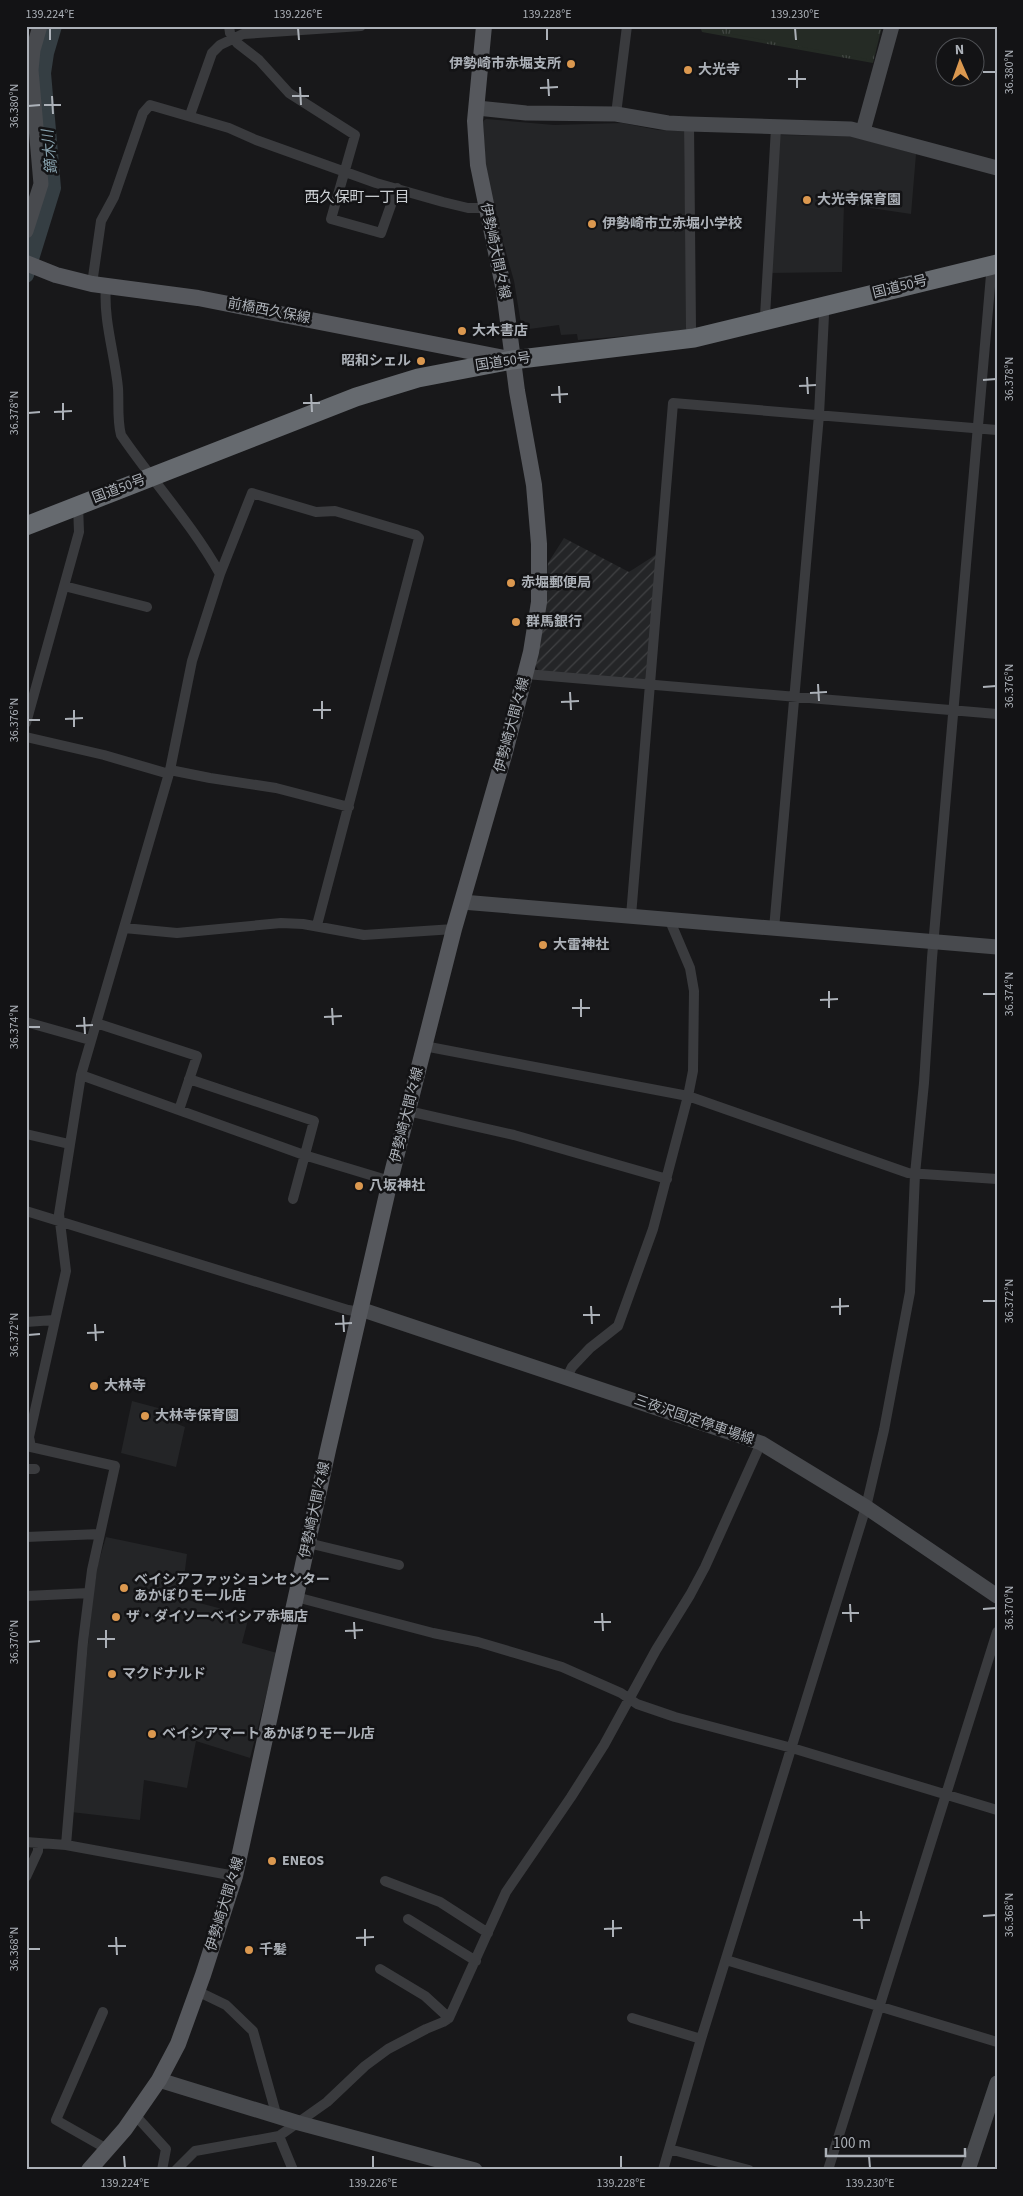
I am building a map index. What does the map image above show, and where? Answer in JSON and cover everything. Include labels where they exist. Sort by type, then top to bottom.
[{"type":"highway","name":"国道50号","points":[[26,526],[387,386],[444,372],[512,360],[694,338],[992,264]]},
{"type":"main road","name":"伊勢崎大間々線","points":[[89,2170],[135,2115],[159,2080],[178,2044],[235,1876],[390,1181],[454,929],[526,674],[539,602],[539,544],[534,485],[512,360],[504,291],[478,165],[475,121],[478,108],[484,26]]},
{"type":"main road","name":"前橋西久保線","points":[[32,266],[56,275],[99,285],[198,298],[512,360]]},
{"type":"street","points":[[26,231],[41,184],[31,70],[33,50],[40,26]]},
{"type":"street","points":[[229,26],[233,39],[259,60],[289,93],[354,134],[331,219],[381,233],[397,188]]},
{"type":"street","points":[[190,115],[214,50],[233,39],[243,34],[305,28],[361,26]]},
{"type":"street","points":[[616,114],[627,26]]},
{"type":"street","points":[[863,131],[892,26]]},
{"type":"street","points":[[220,574],[184,520],[150,478],[121,435],[119,428],[118,387],[108,318],[99,285],[101,221],[114,197],[145,108],[155,105],[190,115],[343,172],[443,202],[486,208]]},
{"type":"street","points":[[478,108],[526,113],[616,114],[668,123],[863,131],[997,168]]},
{"type":"street","points":[[689,124],[691,328]]},
{"type":"street","points":[[766,316],[776,128]]},
{"type":"street","points":[[663,2170],[700,2039],[866,1507],[884,1430],[910,1292],[915,1174],[924,1083],[933,942],[992,264]]},
{"type":"street","points":[[774,929],[819,415],[824,315],[822,307]]},
{"type":"street","points":[[631,916],[673,403],[997,430]]},
{"type":"street","points":[[66,1845],[89,1593],[115,1466],[29,1445],[29,1437],[66,1271],[59,1221],[69,1144],[81,1075],[90,1040],[170,772],[187,680],[220,574],[252,492],[316,512],[336,511],[416,535],[419,538],[349,807],[316,925]]},
{"type":"street","points":[[26,722],[79,532],[78,505]]},
{"type":"street","points":[[64,586],[147,607]]},
{"type":"street","points":[[526,674],[997,714]]},
{"type":"street","points":[[26,737],[170,772],[276,788],[349,807]]},
{"type":"street","points":[[462,902],[997,947]]},
{"type":"street","points":[[567,1377],[578,1361],[618,1326],[654,1229],[694,1071],[694,991],[690,968],[670,921]]},
{"type":"street","points":[[124,928],[177,933],[281,923],[316,925],[364,935],[454,929]]},
{"type":"street","points":[[26,1022],[90,1040]]},
{"type":"street","points":[[96,1023],[197,1056],[179,1110]]},
{"type":"street","points":[[424,1046],[688,1096],[915,1174],[997,1179]]},
{"type":"street","points":[[81,1075],[304,1155],[390,1181]]},
{"type":"street","points":[[189,1079],[314,1121],[293,1199]]},
{"type":"street","points":[[408,1111],[514,1135],[667,1179]]},
{"type":"street","points":[[26,1134],[69,1144]]},
{"type":"street","points":[[26,1211],[340,1308],[355,1311],[360,1309]]},
{"type":"street","name":"三夜沢国定停車場線","points":[[360,1309],[567,1377],[761,1444],[866,1507],[997,1596]]},
{"type":"street","points":[[26,1322],[54,1320]]},
{"type":"street","points":[[176,2170],[195,2151],[279,2136],[300,2123],[327,2102],[365,2066],[388,2049],[449,2018],[506,1892],[571,1797],[630,1699],[656,1650],[705,1567],[761,1444]]},
{"type":"street","points":[[26,1537],[100,1534]]},
{"type":"street","points":[[308,1543],[399,1565]]},
{"type":"street","points":[[26,1596],[89,1593]]},
{"type":"street","points":[[296,1596],[433,1633],[478,1642],[551,1664],[621,1693],[637,1704],[675,1717],[792,1748],[997,1810]]},
{"type":"street","points":[[828,2170],[997,1632]]},
{"type":"street","points":[[26,1842],[66,1845],[235,1876]]},
{"type":"street","points":[[26,1877],[38,1851],[38,1844]]},
{"type":"street","points":[[385,1881],[440,1902],[488,1933]]},
{"type":"street","points":[[408,1919],[476,1961]]},
{"type":"street","points":[[726,1960],[997,2042]]},
{"type":"street","points":[[380,1969],[425,1996],[449,2018]]},
{"type":"street","points":[[197,1991],[226,2005],[253,2031],[277,2117]]},
{"type":"street","points":[[103,2012],[56,2120],[107,2149]]},
{"type":"street","points":[[632,2018],[700,2039]]},
{"type":"street","points":[[159,2080],[277,2117],[469,2169]]},
{"type":"street","points":[[968,2170],[997,2083]]},
{"type":"street","points":[[135,2115],[166,2149],[162,2170]]},
{"type":"street","points":[[279,2136],[293,2170]]},
{"type":"street","points":[[669,2149],[749,2170]]},
{"type":"shaded area","name":"伊勢崎市立赤堀小学校","points":[[486,119],[554,125],[622,123],[658,130],[684,131],[687,331],[578,340],[577,334],[561,335],[559,325],[522,330],[514,281],[494,210],[485,161],[483,121]]},
{"type":"shaded area","points":[[778,135],[851,136],[916,154],[911,214],[844,204],[842,272],[770,273]]},
{"type":"shaded area","points":[[564,538],[629,572],[657,554],[648,678],[644,680],[539,671],[534,663],[545,601],[548,563]]},
{"type":"shaded area","points":[[132,1401],[173,1412],[175,1423],[185,1427],[176,1467],[121,1453]]},
{"type":"shaded area","points":[[106,1537],[187,1554],[182,1594],[188,1600],[249,1616],[242,1643],[277,1653],[250,1758],[196,1741],[187,1788],[144,1780],[140,1820],[71,1812],[93,1595],[98,1564]]},
{"type":"green space","points":[[700,26],[882,26],[873,63],[702,32]]},
{"type":"green space","points":[[729,26],[880,26],[872,60],[732,34]]},
{"type":"waterway","name":"鏑木川","points":[[26,275],[53,188],[43,73],[46,53],[54,26]]},
{"type":"place","name":"伊勢崎市赤堀支所","points":[[571,64]]},
{"type":"place","name":"大光寺","points":[[688,70]]},
{"type":"place","name":"大光寺保育園","points":[[807,200]]},
{"type":"place","name":"伊勢崎市立赤堀小学校","points":[[592,224]]},
{"type":"place","name":"大木書店","points":[[462,331]]},
{"type":"place","name":"昭和シェル","points":[[421,361]]},
{"type":"place","name":"赤堀郵便局","points":[[511,583]]},
{"type":"place","name":"群馬銀行","points":[[516,622]]},
{"type":"place","name":"大雷神社","points":[[543,945]]},
{"type":"place","name":"八坂神社","points":[[359,1186]]},
{"type":"place","name":"大林寺","points":[[94,1386]]},
{"type":"place","name":"大林寺保育園","points":[[145,1416]]},
{"type":"place","name":"ベイシアファッションセンター あかぼりモール店","points":[[124,1588]]},
{"type":"place","name":"ザ・ダイソーベイシア赤堀店","points":[[116,1617]]},
{"type":"place","name":"マクドナルド","points":[[112,1674]]},
{"type":"place","name":"ベイシアマート あかぼりモール店","points":[[152,1734]]},
{"type":"place","name":"ENEOS","points":[[272,1861]]},
{"type":"place","name":"千髪","points":[[249,1950]]},
{"type":"district","name":"西久保町一丁目","points":[[357,197]]}]
